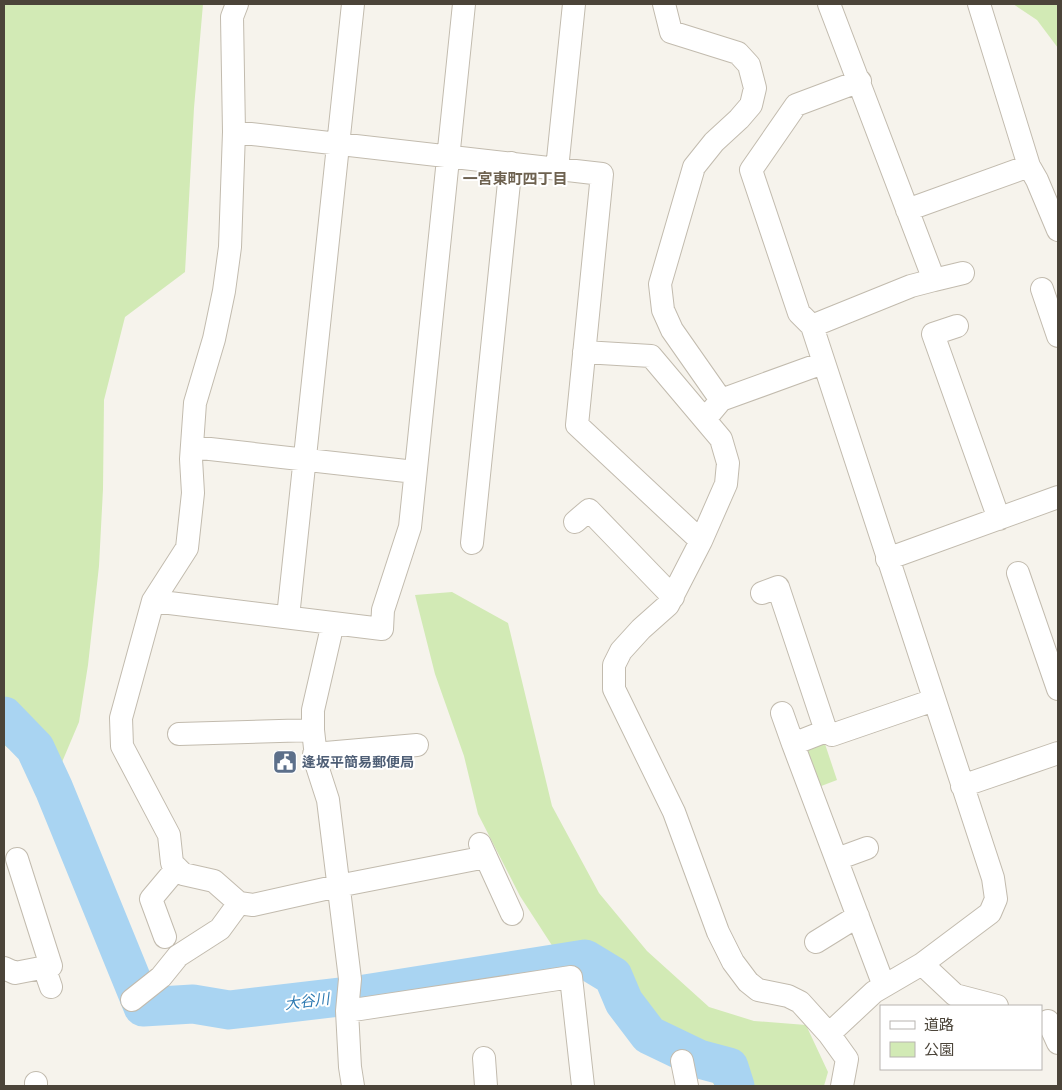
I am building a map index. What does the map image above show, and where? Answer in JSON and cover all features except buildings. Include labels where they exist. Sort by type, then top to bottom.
[{"type":"street","points":[[237,4],[232,18],[234,132],[229,256],[214,339],[196,403],[191,459],[193,493],[187,548],[152,601],[122,718],[122,746],[168,835],[172,863],[183,874],[214,881],[239,903],[253,906],[483,850],[512,914]]},
{"type":"street","points":[[288,618],[353,4]]},
{"type":"street","points":[[152,601],[382,629],[383,610],[410,527],[464,4]]},
{"type":"street","points":[[557,169],[574,4]]},
{"type":"street","points":[[664,4],[671,32],[738,53],[749,65],[755,88],[751,105],[714,142],[694,168],[660,284],[663,310],[672,330],[721,400]]},
{"type":"street","points":[[829,4],[860,81],[934,280]]},
{"type":"street","points":[[979,4],[1029,166],[1037,180],[1058,230]]},
{"type":"street","points":[[830,1034],[874,992],[922,964],[990,913],[996,899],[993,878],[812,326],[799,313],[750,170],[796,105],[860,81]]},
{"type":"street","points":[[234,132],[602,174],[577,425],[701,541]]},
{"type":"street","points":[[472,543],[511,163]]},
{"type":"street","points":[[907,210],[1029,166]]},
{"type":"street","points":[[812,326],[911,286],[963,273]]},
{"type":"street","points":[[1042,289],[1058,336]]},
{"type":"street","points":[[957,326],[933,334],[999,519]]},
{"type":"street","points":[[584,352],[651,356],[720,438],[728,463],[726,484],[701,541],[668,605],[641,629],[621,652],[614,665],[614,689],[674,812],[718,932],[733,962],[748,982],[758,990],[788,996],[800,1002],[830,1034],[847,1059],[842,1086]]},
{"type":"street","points":[[705,419],[721,400],[823,363]]},
{"type":"street","points":[[192,447],[415,472]]},
{"type":"street","points":[[887,559],[1058,497]]},
{"type":"street","points":[[575,522],[588,510],[673,596]]},
{"type":"street","points":[[1018,573],[1058,690]]},
{"type":"street","points":[[762,593],[778,588],[826,731],[832,735],[934,700]]},
{"type":"street","points":[[333,623],[313,710],[312,730],[314,754],[328,800],[338,886],[348,997],[350,1067],[353,1086]]},
{"type":"street","points":[[782,713],[884,986]]},
{"type":"street","points":[[179,734],[312,730]]},
{"type":"street","points":[[793,744],[826,731]]},
{"type":"street","points":[[314,754],[417,744]]},
{"type":"street","points":[[962,786],[1058,753]]},
{"type":"street","points":[[837,859],[867,848]]},
{"type":"street","points":[[4,968],[15,973],[48,977],[51,966],[18,859]]},
{"type":"street","points":[[165,937],[151,899],[177,868]]},
{"type":"street","points":[[138,994],[162,977],[178,956],[220,929],[239,903]]},
{"type":"street","points":[[816,942],[858,916]]},
{"type":"street","points":[[922,964],[955,995],[993,1005]]},
{"type":"street","points":[[348,997],[571,977],[582,1086]]},
{"type":"street","points":[[1049,1021],[1058,1044]]},
{"type":"street","points":[[484,1058],[486,1086]]},
{"type":"street","points":[[682,1061],[687,1086]]},
{"type":"green space","points":[[4,4],[203,4],[194,108],[185,272],[125,317],[104,400],[103,489],[99,566],[88,665],[79,722],[54,781],[4,745]]},
{"type":"green space","points":[[1013,4],[1058,4],[1058,48],[1037,20]]},
{"type":"green space","points":[[452,592],[508,623],[552,806],[599,893],[647,951],[709,1007],[754,1021],[806,1025],[828,1072],[824,1086],[715,1086],[711,1080],[637,1014],[607,977],[553,947],[520,896],[478,814],[464,756],[435,674],[415,595]]},
{"type":"green space","points":[[823,738],[837,780],[816,788],[800,748]]},
{"type":"waterway","name":"大谷川","points":[[4,716],[35,748],[54,789],[143,1007],[193,1004],[229,1010],[365,994],[585,959],[613,976],[624,1002],[649,1035],[699,1059],[729,1067],[735,1086]]},
{"type":"place","name":"逢坂平簡易郵便局","points":[[285,762]]},
{"type":"district","name":"一宮東町四丁目","points":[[515,178]]}]
